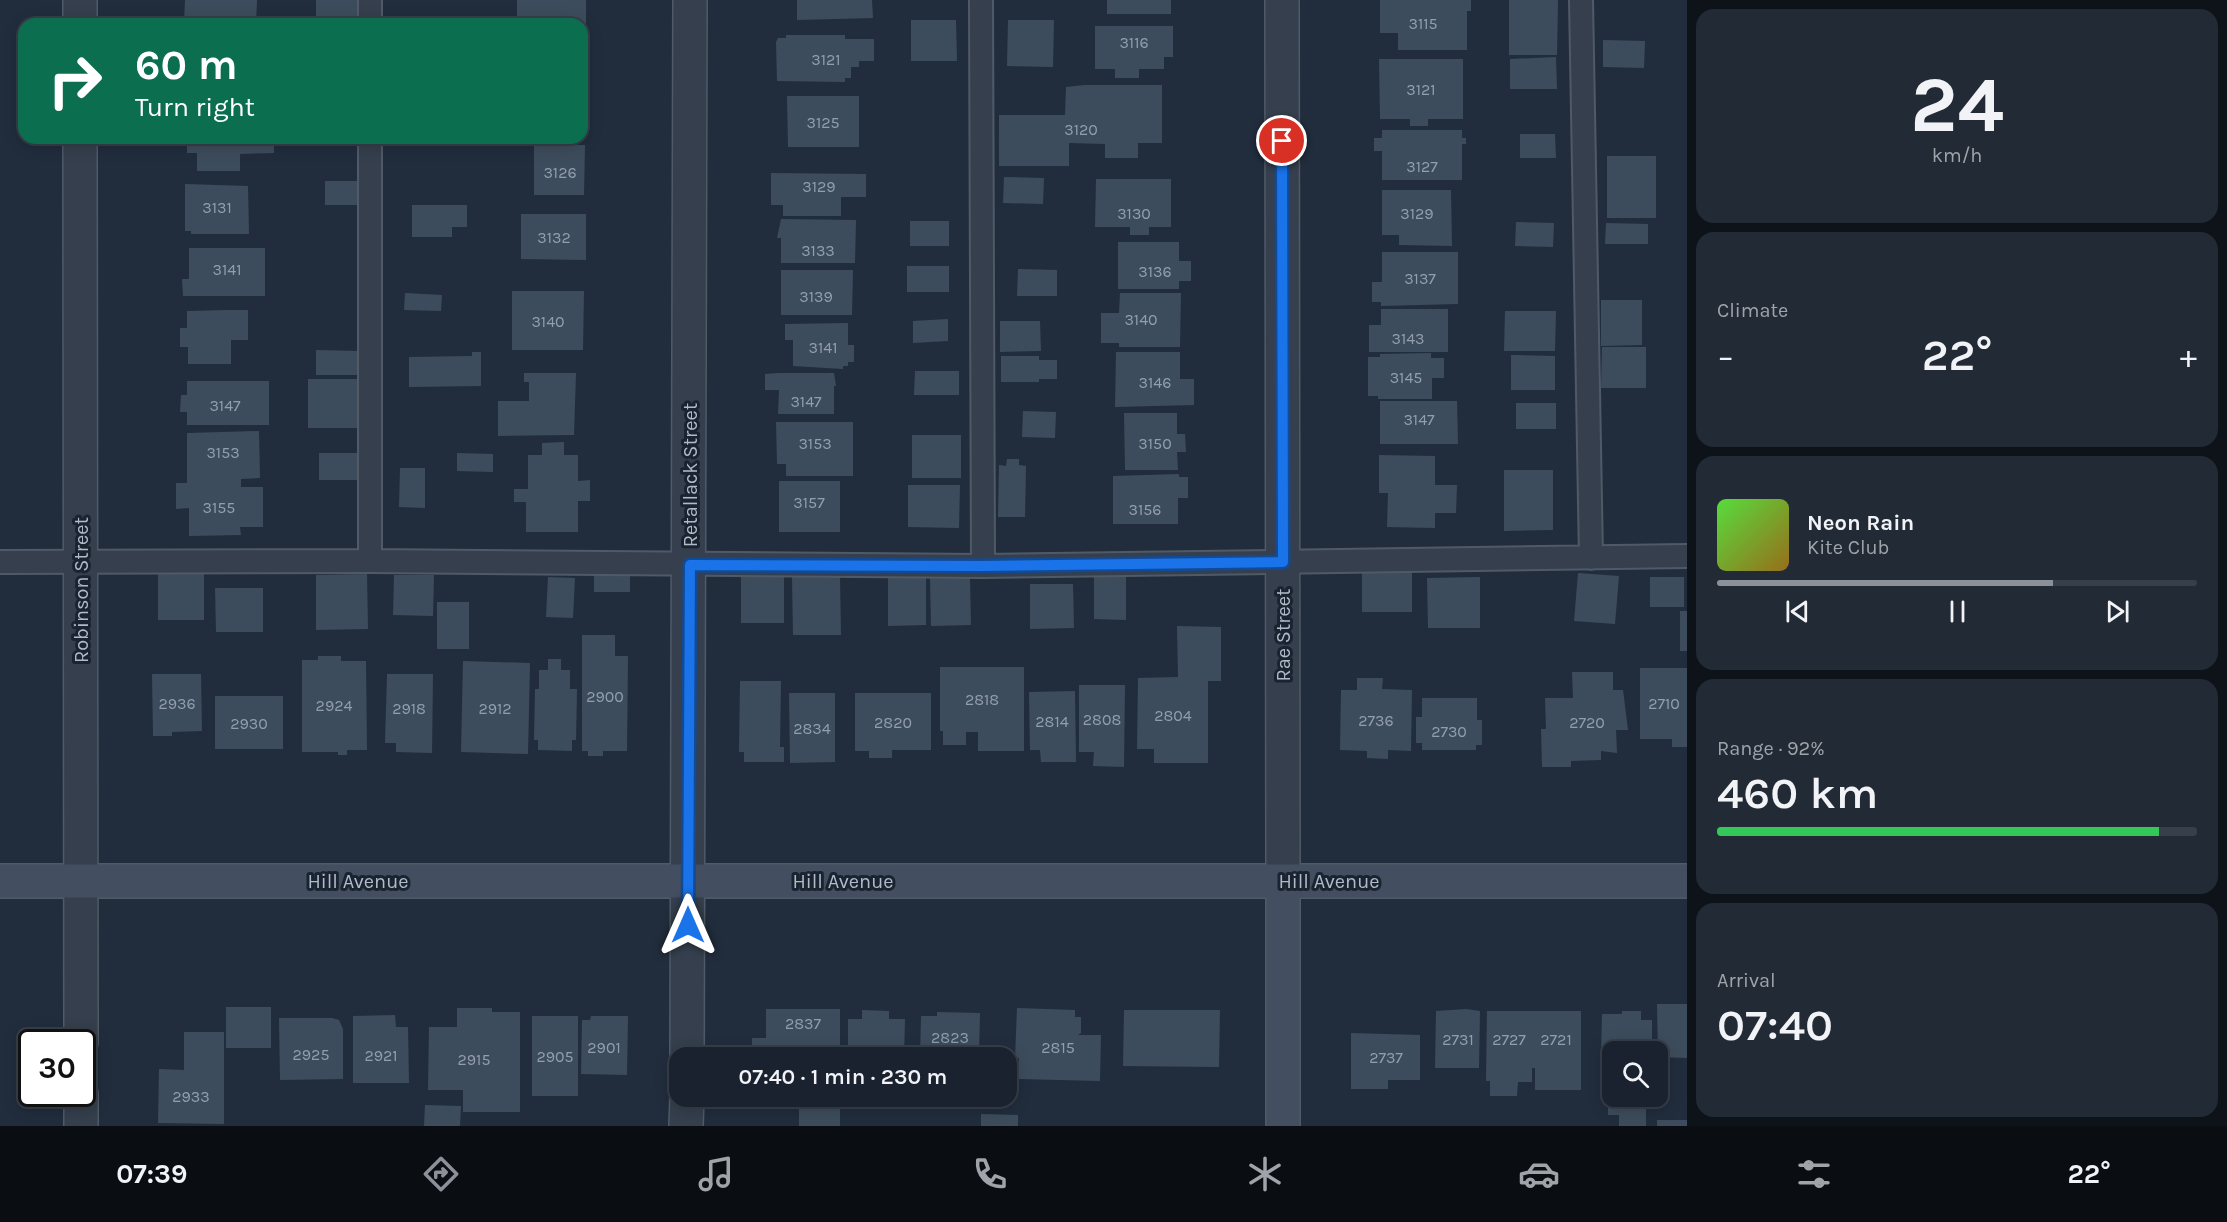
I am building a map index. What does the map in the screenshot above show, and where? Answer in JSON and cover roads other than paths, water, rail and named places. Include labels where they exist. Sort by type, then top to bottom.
[{"type":"street","points":[[80,0],[80,18]]},
{"type":"street","name":"Retallack Street","points":[[687,1047],[690,0]]},
{"type":"street","name":"Rae Street","points":[[1282,0],[1283,1126]]},
{"type":"street","name":"Robinson Street","points":[[80,144],[81,1029]]},
{"type":"street","name":"Hill Avenue","points":[[0,881],[1687,881]]},
{"type":"street","points":[[81,1107],[81,1126]]},
{"type":"street","points":[[686,1126],[687,1107]]},
{"type":"lane","points":[[370,0],[370,18]]},
{"type":"lane","points":[[981,0],[982,566]]},
{"type":"lane","points":[[1581,0],[1591,558]]},
{"type":"lane","points":[[370,144],[370,561]]},
{"type":"lane","points":[[0,562],[370,561],[982,566],[1687,556]]}]
